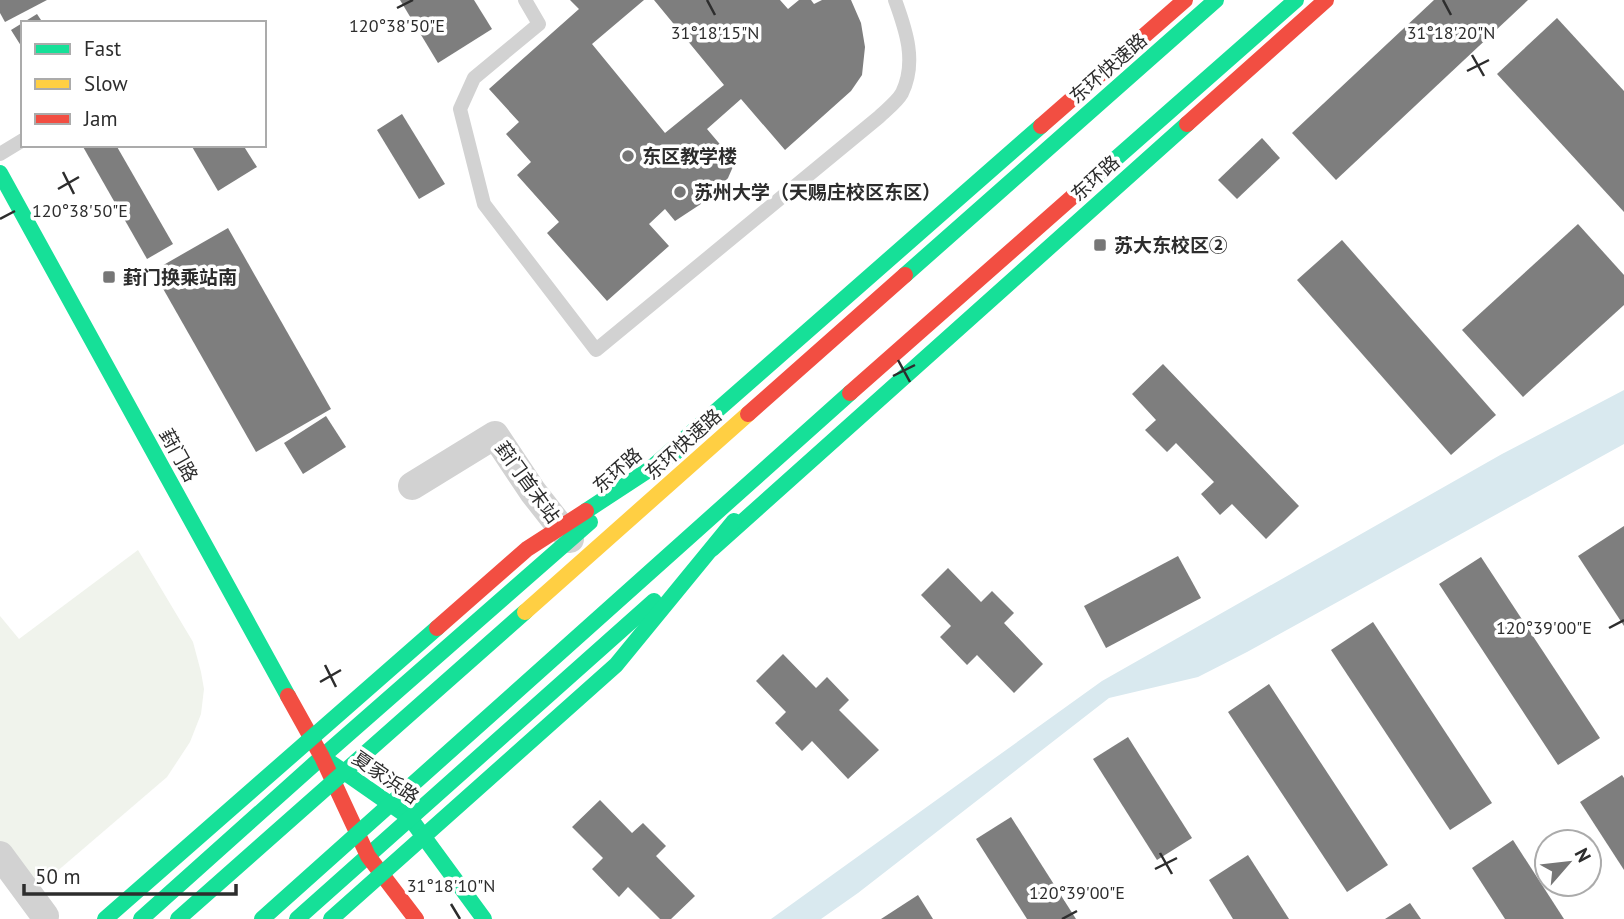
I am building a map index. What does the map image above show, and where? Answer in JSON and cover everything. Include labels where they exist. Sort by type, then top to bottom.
[{"type":"main road","name":"东环路","points":[[141,919],[1185,0]]},
{"type":"main road","name":"东环快速路","points":[[178,919],[1216,0]]},
{"type":"main road","points":[[262,919],[814,424],[1296,0]]},
{"type":"main road","name":"东环路","points":[[297,919],[1326,0]]},
{"type":"main road","name":"葑门路","points":[[0,173],[322,757]]},
{"type":"main road","points":[[105,919],[527,549],[781,385]]},
{"type":"main road","points":[[331,919],[616,666],[814,424]]},
{"type":"main road","name":"夏家浜路","points":[[322,757],[411,818],[484,919]]},
{"type":"main road","name":"夏家浜路","points":[[322,757],[368,856],[416,919]]},
{"type":"street","name":"葑门首末站","points":[[412,486],[495,435],[533,492],[570,539]]},
{"type":"street","points":[[0,855],[44,916]]},
{"type":"lane","points":[[525,0],[539,24],[474,78],[460,109],[484,204],[596,350],[879,117],[901,95],[908,74],[909,47],[895,0]]},
{"type":"lane","points":[[0,154],[21,142]]},
{"type":"shaded area","points":[[1624,390],[1624,444],[1198,677],[1109,698],[821,919],[771,919],[1102,681],[1502,454]]},
{"type":"shaded area","points":[[138,550],[193,642],[204,689],[201,714],[190,742],[167,777],[34,891],[0,844],[0,616],[19,639]]},
{"type":"building","points":[[0,0],[47,0],[5,22],[0,13]]},
{"type":"building","points":[[400,0],[474,0],[492,29],[438,63]]},
{"type":"building","name":"东区教学楼","points":[[570,0],[644,0],[592,44],[665,133],[724,85],[654,0],[780,0],[788,9],[799,0],[811,0],[814,4],[822,0],[851,0],[861,23],[865,47],[862,75],[851,91],[785,150],[741,99],[707,129],[735,162],[728,178],[713,196],[675,221],[665,209],[649,224],[669,246],[607,301],[547,233],[559,222],[517,175],[531,162],[506,134],[519,122],[489,89],[579,9]]},
{"type":"building","points":[[1434,0],[1528,0],[1336,180],[1292,133]]},
{"type":"building","points":[[37,14],[42,21],[26,21]]},
{"type":"building","points":[[1557,18],[1624,91],[1624,212],[1497,74]]},
{"type":"building","points":[[21,24],[21,46],[11,30]]},
{"type":"building","points":[[402,114],[445,184],[419,199],[377,130]]},
{"type":"building","points":[[1262,138],[1280,158],[1237,199],[1218,180]]},
{"type":"building","points":[[83,147],[117,147],[173,244],[147,259]]},
{"type":"building","points":[[192,147],[244,147],[257,167],[218,191]]},
{"type":"building","points":[[1578,224],[1624,275],[1624,305],[1523,397],[1462,330]]},
{"type":"building","points":[[228,228],[331,409],[256,452],[153,271]]},
{"type":"building","points":[[1342,240],[1496,415],[1451,455],[1297,280]]},
{"type":"building","points":[[1163,364],[1299,506],[1266,539],[1232,504],[1220,515],[1201,494],[1214,482],[1176,443],[1167,452],[1145,430],[1156,420],[1132,394]]},
{"type":"building","points":[[326,416],[346,447],[303,474],[284,443]]},
{"type":"building","points":[[1624,526],[1624,626],[1578,556]]},
{"type":"building","points":[[1178,556],[1201,598],[1106,648],[1084,606]]},
{"type":"building","points":[[1481,557],[1600,738],[1558,765],[1439,584]]},
{"type":"building","points":[[948,568],[981,602],[992,591],[1014,613],[1004,623],[1043,664],[1014,693],[977,655],[967,665],[940,637],[951,626],[921,595]]},
{"type":"building","points":[[1373,622],[1492,803],[1450,830],[1331,650]]},
{"type":"building","points":[[783,654],[816,688],[827,677],[849,700],[839,710],[879,750],[848,779],[812,741],[802,751],[775,723],[786,712],[756,681]]},
{"type":"building","points":[[1269,684],[1388,865],[1347,892],[1228,712]]},
{"type":"building","points":[[1128,737],[1192,838],[1157,860],[1093,759]]},
{"type":"building","points":[[1622,775],[1624,778],[1624,870],[1603,838],[1603,828],[1597,828],[1580,802]]},
{"type":"building","points":[[600,800],[632,833],[643,823],[666,846],[656,856],[695,896],[671,919],[660,919],[628,887],[619,897],[592,869],[603,858],[572,827]]},
{"type":"building","points":[[1011,817],[1076,919],[1027,919],[976,839]]},
{"type":"building","points":[[1513,840],[1533,871],[1533,898],[1550,898],[1564,919],[1505,919],[1472,868]]},
{"type":"building","points":[[1248,855],[1289,919],[1233,919],[1209,880]]},
{"type":"building","points":[[918,895],[933,919],[881,919]]},
{"type":"building","points":[[1410,903],[1421,919],[1385,919]]},
{"type":"traffic: fast","points":[[905,275],[1216,0]]},
{"type":"traffic: fast","points":[[1087,184],[1296,0]]},
{"type":"traffic: fast","points":[[712,549],[1187,124]]},
{"type":"traffic: fast","points":[[649,470],[1041,126]]},
{"type":"traffic: fast","points":[[0,173],[288,696]]},
{"type":"traffic: fast","points":[[262,919],[850,393]]},
{"type":"traffic: fast","points":[[586,511],[676,452]]},
{"type":"traffic: fast","points":[[331,919],[616,665],[734,521]]},
{"type":"traffic: fast","points":[[141,919],[590,522]]},
{"type":"traffic: fast","points":[[297,919],[654,601]]},
{"type":"traffic: fast","points":[[178,919],[525,612]]},
{"type":"traffic: fast","points":[[105,919],[437,628]]},
{"type":"traffic: fast","points":[[324,758],[410,818],[484,919]]},
{"type":"traffic: jam","points":[[1041,126],[1185,0]]},
{"type":"traffic: jam","points":[[1187,124],[1326,0]]},
{"type":"traffic: jam","points":[[850,393],[1087,184]]},
{"type":"traffic: jam","points":[[748,414],[905,275]]},
{"type":"traffic: jam","points":[[437,628],[527,549],[586,511]]},
{"type":"traffic: jam","points":[[288,696],[322,757],[368,856],[416,919]]},
{"type":"traffic: slow","points":[[525,612],[748,414]]},
{"type":"place","name":"东区教学楼","points":[[628,156]]},
{"type":"place","name":"苏州大学（天赐庄校区东区）","points":[[680,192]]},
{"type":"place","name":"苏大东校区②","points":[[1100,245]]},
{"type":"place","name":"葑门换乘站南","points":[[109,277]]}]
